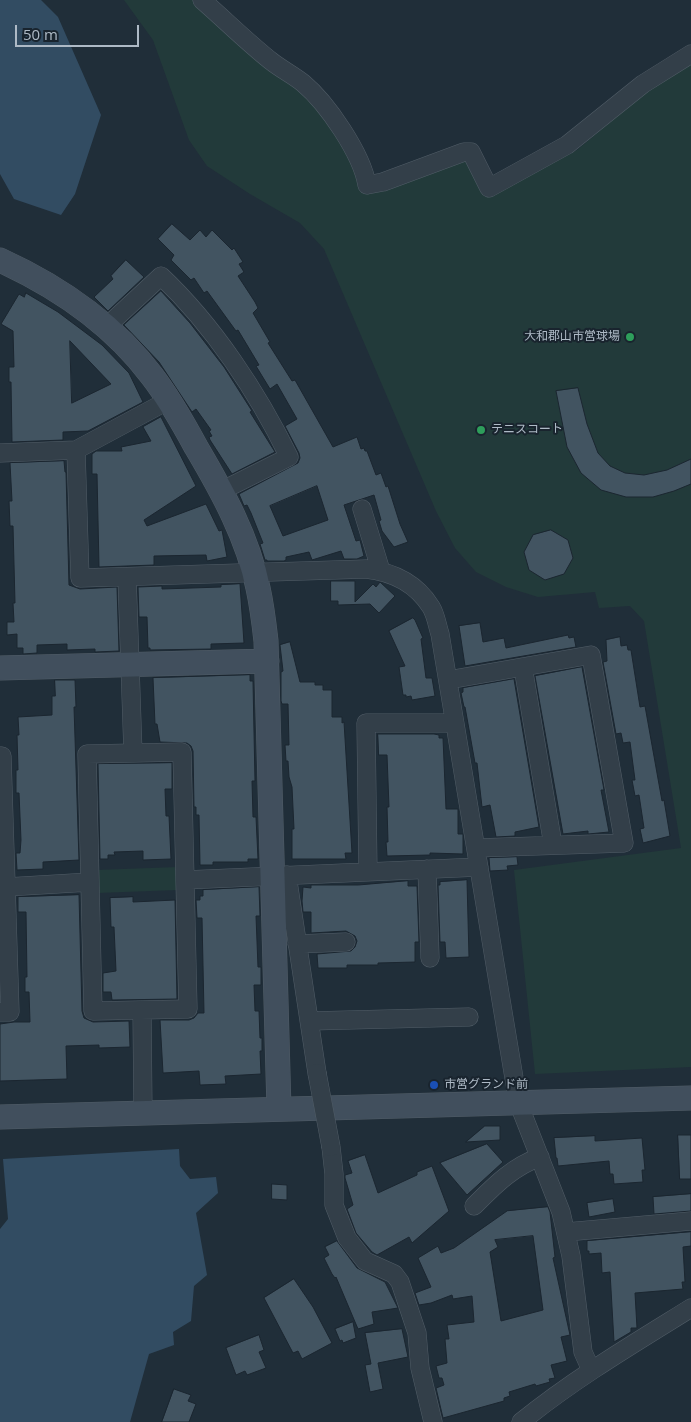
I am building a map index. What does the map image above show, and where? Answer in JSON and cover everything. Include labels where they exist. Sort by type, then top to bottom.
[{"type":"street","points":[[202,0],[272,61],[304,83],[318,98],[334,117],[359,160],[367,185],[384,182],[464,152],[472,152],[489,188],[567,145],[643,84],[691,54]]},
{"type":"street","points":[[0,260],[64,294],[106,327],[138,358],[169,400],[240,528],[258,587],[264,621],[267,661],[280,876],[279,1109]]},
{"type":"street","points":[[106,327],[161,276],[181,295],[214,336],[264,411],[289,457],[221,491]]},
{"type":"street","points":[[0,453],[76,450],[169,400]]},
{"type":"street","points":[[76,450],[80,578],[366,569],[394,575],[419,591],[432,608],[440,634],[518,1102],[561,1212],[577,1298],[582,1352],[591,1370]]},
{"type":"street","points":[[362,509],[382,571]]},
{"type":"street","points":[[127,577],[133,753]]},
{"type":"street","points":[[448,680],[591,655],[624,843],[476,848]]},
{"type":"street","points":[[0,668],[267,661]]},
{"type":"street","points":[[523,667],[553,845]]},
{"type":"street","points":[[368,872],[366,723],[455,723]]},
{"type":"street","points":[[182,752],[185,880],[188,1009],[93,1011],[87,754],[182,752]]},
{"type":"street","points":[[0,756],[2,756],[10,1012],[0,1012]]},
{"type":"street","points":[[185,880],[479,867]]},
{"type":"street","points":[[427,869],[430,958]]},
{"type":"street","points":[[280,876],[297,944],[334,1174],[334,1205],[347,1238],[365,1261],[394,1274],[404,1290],[417,1332],[420,1368],[433,1422]]},
{"type":"street","points":[[6,887],[90,882]]},
{"type":"street","points":[[297,944],[346,942]]},
{"type":"street","points":[[142,1010],[143,1113]]},
{"type":"street","points":[[309,1021],[470,1017]]},
{"type":"street","points":[[0,1117],[691,1098]]},
{"type":"street","points":[[474,1206],[496,1183],[514,1169],[540,1157]]},
{"type":"street","points":[[566,1232],[691,1221]]},
{"type":"street","points":[[521,1422],[591,1370],[691,1308]]},
{"type":"green space","points":[[124,0],[197,0],[330,117],[371,190],[469,158],[490,196],[577,150],[653,86],[691,65],[691,1067],[535,1074],[514,870],[681,848],[644,621],[630,606],[599,608],[595,592],[538,597],[506,587],[476,572],[455,548],[436,511],[324,249],[300,223],[207,166],[189,140],[153,40]]},
{"type":"green space","points":[[178,867],[178,890],[97,893],[96,870]]},
{"type":"water","points":[[0,0],[41,0],[58,17],[101,115],[75,194],[61,215],[14,199],[0,174]]},
{"type":"water","points":[[179,1149],[180,1166],[190,1179],[216,1177],[218,1193],[196,1213],[207,1275],[194,1286],[191,1321],[173,1332],[174,1345],[149,1354],[130,1422],[0,1422],[0,1229],[8,1219],[3,1159]]},
{"type":"building","points":[[172,224],[190,240],[200,230],[206,237],[212,230],[232,250],[234,248],[243,262],[239,264],[244,272],[238,276],[258,308],[253,313],[270,342],[268,343],[292,381],[295,380],[333,447],[357,437],[361,449],[364,448],[367,451],[376,475],[381,473],[386,487],[388,486],[408,542],[394,547],[382,531],[374,495],[344,505],[356,541],[360,540],[364,556],[357,559],[344,559],[341,551],[312,560],[309,552],[286,557],[284,561],[265,560],[260,544],[263,543],[251,513],[247,505],[244,506],[239,494],[298,463],[299,453],[285,426],[297,419],[277,384],[270,389],[256,366],[259,365],[238,330],[236,331],[207,291],[204,293],[194,278],[191,280],[171,260],[174,255],[158,239]],"holes":[[[317,486],[328,520],[283,536],[270,506]]]},
{"type":"building","points":[[126,260],[144,277],[108,311],[94,297],[113,279],[111,276]]},
{"type":"building","points":[[161,291],[190,323],[224,367],[275,452],[232,474],[210,440],[209,437],[212,436],[209,431],[211,430],[196,409],[192,412],[159,362],[124,325]]},
{"type":"building","points":[[26,293],[58,312],[102,345],[129,373],[143,402],[88,431],[63,432],[63,440],[12,442],[9,367],[14,367],[13,331],[1,324],[19,294],[24,297]],"holes":[[[70,341],[111,384],[72,403]]]},
{"type":"building","points":[[578,388],[587,424],[598,453],[610,466],[625,473],[644,475],[667,470],[691,459],[691,484],[653,497],[626,497],[601,490],[581,473],[567,447],[556,391]]},
{"type":"building","points":[[161,417],[196,486],[144,520],[147,526],[206,504],[219,531],[222,530],[227,557],[207,561],[206,555],[154,556],[154,565],[99,567],[97,474],[92,474],[92,454],[96,451],[122,451],[121,447],[151,441],[143,427]]},
{"type":"building","points":[[64,461],[66,472],[69,585],[80,589],[117,587],[119,651],[95,652],[95,649],[67,650],[67,644],[37,645],[37,653],[23,654],[23,648],[17,648],[17,634],[7,635],[7,622],[14,622],[13,603],[15,603],[13,526],[10,526],[9,501],[12,501],[10,463]]},
{"type":"building","points":[[551,530],[568,540],[573,558],[564,574],[545,580],[529,570],[524,552],[533,535]]},
{"type":"building","points":[[331,581],[355,581],[355,602],[373,584],[376,587],[380,582],[395,596],[379,613],[370,604],[338,605],[338,601],[331,601]]},
{"type":"building","points":[[240,584],[244,643],[211,644],[211,649],[150,650],[148,648],[147,617],[139,617],[138,587],[162,586],[162,589],[221,587],[221,585]]},
{"type":"building","points":[[413,618],[423,638],[421,639],[426,678],[432,678],[435,696],[412,700],[411,696],[406,697],[406,695],[403,695],[399,667],[405,666],[389,631]]},
{"type":"building","points":[[480,623],[483,642],[504,638],[506,648],[568,635],[569,638],[574,637],[576,647],[465,666],[459,626]]},
{"type":"building","points":[[620,637],[621,646],[627,645],[628,650],[631,650],[640,707],[645,706],[670,836],[643,843],[640,829],[644,828],[639,795],[635,796],[632,780],[635,780],[630,742],[623,743],[621,733],[616,734],[603,662],[607,661],[606,640]]},
{"type":"building","points":[[290,642],[300,682],[315,682],[315,685],[323,685],[323,690],[332,690],[332,717],[342,717],[342,723],[344,722],[352,853],[345,853],[346,859],[292,859],[292,829],[294,829],[292,787],[288,761],[286,761],[285,745],[289,745],[288,704],[282,704],[281,701],[281,672],[283,671],[280,645]]},
{"type":"building","points":[[582,667],[604,790],[601,790],[609,832],[588,834],[588,831],[563,834],[535,676]]},
{"type":"building","points":[[250,675],[250,681],[253,681],[255,781],[252,781],[253,817],[256,817],[258,859],[248,859],[248,862],[213,862],[213,865],[200,865],[199,815],[196,815],[196,807],[194,807],[193,751],[187,743],[160,742],[157,724],[155,724],[153,678]]},
{"type":"building","points":[[514,679],[539,827],[515,832],[515,836],[496,837],[490,805],[482,807],[477,763],[475,763],[461,693],[463,688]]},
{"type":"building","points":[[55,680],[75,680],[76,707],[74,707],[79,860],[43,862],[43,869],[17,870],[16,853],[20,853],[21,840],[19,793],[16,793],[18,717],[52,715],[52,696],[55,696]]},
{"type":"building","points":[[378,734],[434,734],[439,735],[439,738],[443,738],[446,809],[458,809],[458,834],[463,834],[463,854],[430,853],[430,855],[387,856],[387,807],[389,807],[387,755],[379,755]]},
{"type":"building","points":[[172,763],[172,789],[165,789],[166,816],[169,816],[171,859],[143,860],[143,851],[114,852],[115,855],[108,855],[108,859],[100,859],[98,764]]},
{"type":"building","points":[[517,857],[518,865],[507,866],[508,870],[490,871],[489,858]]},
{"type":"building","points":[[467,880],[469,957],[446,958],[445,942],[440,942],[438,885],[440,885],[440,882]]},
{"type":"building","points":[[408,881],[408,886],[417,886],[419,942],[415,942],[415,962],[347,965],[347,968],[318,968],[317,954],[351,951],[357,941],[355,936],[346,931],[311,933],[311,912],[303,912],[303,887],[311,888],[311,885],[358,885]]},
{"type":"building","points":[[259,887],[260,916],[256,916],[258,967],[261,967],[261,985],[254,985],[255,1011],[259,1011],[260,1038],[262,1038],[262,1051],[260,1051],[261,1074],[225,1076],[226,1084],[200,1085],[199,1071],[163,1073],[160,1020],[189,1020],[198,1013],[204,1013],[202,918],[197,918],[196,900],[200,900],[200,896],[203,896],[203,890]]},
{"type":"building","points":[[79,895],[82,1011],[84,1018],[93,1022],[129,1021],[130,1047],[99,1048],[99,1045],[66,1046],[67,1079],[0,1081],[0,1024],[30,1022],[29,992],[25,992],[25,977],[27,977],[26,912],[18,912],[18,897]]},
{"type":"building","points":[[133,897],[133,902],[175,900],[177,999],[112,1000],[111,992],[103,992],[103,973],[116,971],[114,927],[111,927],[110,898]]},
{"type":"building","points":[[485,1126],[500,1126],[500,1140],[466,1142]]},
{"type":"building","points":[[678,1135],[691,1135],[691,1179],[680,1179]]},
{"type":"building","points":[[595,1136],[595,1141],[642,1138],[645,1170],[642,1170],[643,1182],[614,1184],[613,1174],[610,1174],[609,1161],[558,1166],[554,1138]]},
{"type":"building","points":[[487,1144],[503,1162],[467,1195],[440,1163]]},
{"type":"building","points":[[365,1155],[378,1193],[432,1166],[449,1211],[412,1243],[409,1237],[377,1255],[372,1252],[356,1233],[347,1209],[353,1205],[345,1178],[345,1175],[352,1173],[348,1161]]},
{"type":"building","points":[[272,1184],[287,1185],[287,1200],[272,1199]]},
{"type":"building","points":[[691,1194],[691,1211],[654,1214],[653,1197]]},
{"type":"building","points":[[613,1199],[615,1212],[589,1217],[587,1203]]},
{"type":"building","points":[[548,1207],[550,1212],[555,1257],[553,1258],[570,1335],[561,1337],[567,1361],[551,1365],[555,1378],[549,1379],[550,1382],[536,1386],[535,1384],[509,1392],[510,1396],[504,1398],[504,1401],[443,1418],[436,1388],[444,1385],[442,1378],[439,1378],[436,1366],[447,1363],[445,1339],[449,1339],[447,1325],[474,1322],[472,1296],[453,1299],[452,1295],[431,1303],[419,1305],[415,1293],[431,1287],[418,1258],[438,1246],[441,1253],[454,1248],[507,1211]],"holes":[[[533,1236],[543,1310],[501,1321],[490,1252],[498,1247],[495,1240]]]},
{"type":"building","points":[[691,1232],[691,1246],[683,1247],[685,1282],[682,1282],[683,1289],[635,1293],[637,1328],[631,1328],[631,1332],[614,1342],[610,1272],[602,1273],[601,1253],[589,1254],[589,1251],[587,1251],[587,1241]]},
{"type":"building","points":[[337,1241],[357,1268],[385,1282],[398,1308],[372,1312],[374,1324],[358,1329],[336,1277],[332,1274],[324,1258],[329,1255],[325,1247]]},
{"type":"building","points":[[294,1279],[313,1307],[332,1343],[302,1359],[298,1351],[293,1353],[264,1298]]},
{"type":"building","points":[[353,1322],[356,1338],[343,1343],[342,1340],[340,1341],[335,1329]]},
{"type":"building","points":[[402,1329],[408,1357],[378,1363],[383,1389],[370,1392],[365,1365],[371,1364],[365,1333]]},
{"type":"building","points":[[259,1335],[264,1350],[259,1352],[266,1368],[247,1375],[245,1371],[236,1375],[226,1348]]},
{"type":"building","points":[[174,1389],[191,1395],[188,1401],[196,1404],[189,1422],[162,1422]]},
{"type":"place","name":"大和郡山市営球場","points":[[630,337]]},
{"type":"place","name":"テニスコート","points":[[481,430]]},
{"type":"place","name":"市営グランド前","points":[[434,1085]]}]
